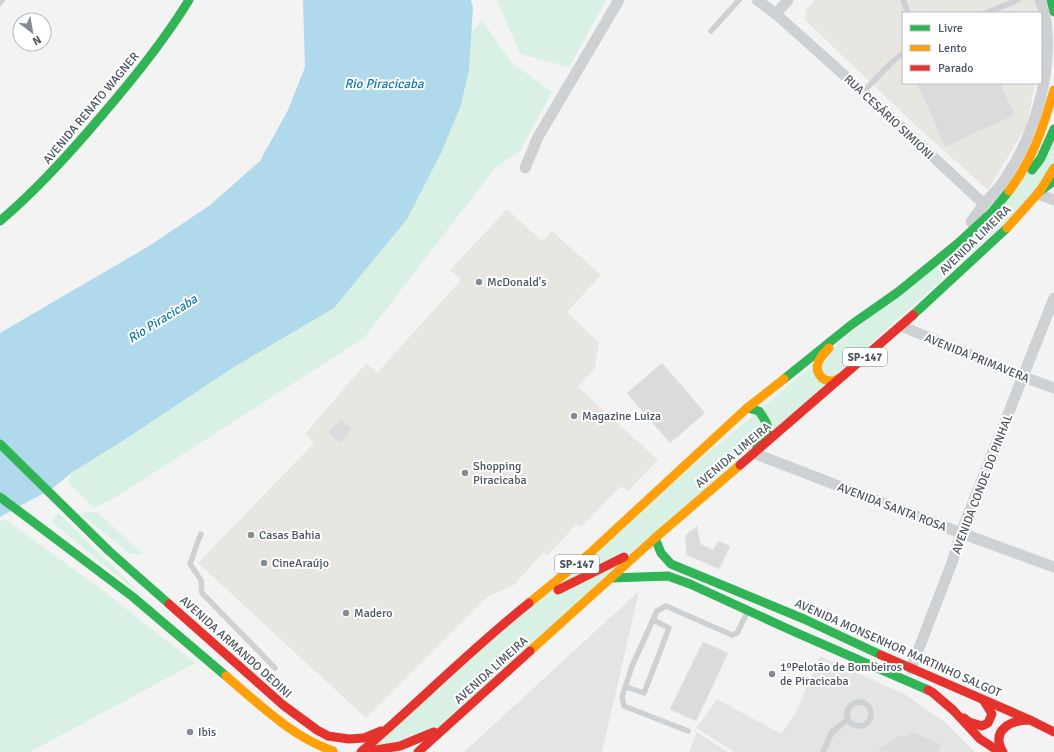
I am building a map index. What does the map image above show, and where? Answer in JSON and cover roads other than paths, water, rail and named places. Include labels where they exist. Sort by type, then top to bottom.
[{"type":"main road","name":"AVENIDA RENATO WAGNER","points":[[0,221],[53,173],[126,88],[159,44],[189,0]]},
{"type":"main road","points":[[1051,0],[1054,12]]},
{"type":"main road","name":"AVENIDA LIMEIRA","points":[[987,208],[1021,175],[1031,157],[1054,90]]},
{"type":"main road","name":"AVENIDA LIMEIRA","points":[[987,208],[1020,185],[1041,158],[1054,129]]},
{"type":"main road","name":"AVENIDA LIMEIRA","points":[[418,752],[655,538],[901,326],[1007,228],[1039,192],[1054,168]]},
{"type":"main road","points":[[1039,192],[1054,181]]},
{"type":"main road","name":"AVENIDA LIMEIRA","points":[[362,752],[403,716],[456,665],[521,609],[589,554],[747,408],[851,326],[898,292],[957,244]]},
{"type":"main road","points":[[843,376],[832,381],[826,381],[817,371],[817,364],[822,356],[851,326]]},
{"type":"main road","points":[[719,482],[767,433],[768,425],[761,413],[759,411],[747,408]]},
{"type":"main road","name":"AVENIDA ARMANDO DEDINI","points":[[0,444],[109,551],[283,705],[316,730],[328,736],[349,739],[364,738],[376,734],[403,716]]},
{"type":"main road","points":[[0,497],[56,537],[151,612],[288,727],[309,742],[339,751]]},
{"type":"main road","points":[[655,538],[661,553],[671,564]]},
{"type":"main road","points":[[521,609],[626,556],[637,554]]},
{"type":"main road","name":"AVENIDA MONSENHOR MARTINHO SALGOT","points":[[637,554],[671,564],[804,618],[910,669],[1030,720],[1054,732]]},
{"type":"main road","points":[[611,578],[668,576],[690,584],[932,692],[969,722],[982,726],[988,723],[992,714],[984,701]]},
{"type":"main road","points":[[797,633],[804,618]]},
{"type":"main road","points":[[953,710],[980,739],[1002,752]]},
{"type":"main road","points":[[1002,752],[998,741],[1003,728],[1015,721],[1030,720]]},
{"type":"main road","points":[[362,752],[400,746],[448,725]]},
{"type":"main road","points":[[288,727],[300,746]]},
{"type":"street","points":[[525,168],[538,137],[619,0]]},
{"type":"street","name":"RUA CESÁRIO SIMIONI","points":[[757,0],[776,14],[863,92],[987,208]]},
{"type":"street","points":[[776,14],[788,0]]},
{"type":"street","points":[[957,244],[972,220],[987,208],[1025,145],[1042,95],[1047,52],[1046,21],[1040,0]]},
{"type":"street","points":[[1039,192],[1054,200]]},
{"type":"street","name":"AVENIDA CONDE DO PINHAL","points":[[910,669],[953,560],[960,533],[1024,377],[1054,298]]},
{"type":"street","name":"AVENIDA PRIMAVERA","points":[[901,326],[1054,388]]},
{"type":"street","name":"AVENIDA SANTA ROSA","points":[[753,453],[960,533],[1054,567]]},
{"type":"street","points":[[428,752],[433,739]]},
{"type":"lane","points":[[711,31],[739,0]]},
{"type":"lane","points":[[903,0],[908,12]]},
{"type":"lane","points":[[988,12],[1018,0]]},
{"type":"lane","points":[[863,92],[890,64],[902,55]]},
{"type":"lane","points":[[201,534],[190,564],[201,580],[202,592],[275,668]]},
{"type":"lane","points":[[688,731],[624,706],[622,697],[632,666],[653,620],[658,611],[666,606],[732,635],[737,633],[748,611]]},
{"type":"lane","points":[[626,687],[644,693],[669,628],[653,620]]},
{"type":"lane","points":[[856,702],[864,702],[871,712],[869,720],[863,725],[855,725],[848,720],[847,710],[856,702]]},
{"type":"lane","points":[[823,752],[832,732],[848,720]]},
{"type":"water","name":"Rio Piracicaba","points":[[303,0],[471,0],[473,8],[469,69],[461,105],[441,153],[407,219],[334,308],[234,367],[71,473],[53,488],[0,517],[0,333],[149,246],[210,205],[260,161],[288,110],[305,67]]},
{"type":"place","name":"McDonald's","points":[[479,282]]},
{"type":"place","name":"Magazine Luiza","points":[[574,416]]},
{"type":"place","name":"Shopping Piracicaba","points":[[465,473]]},
{"type":"place","name":"Casas Bahia","points":[[251,535]]},
{"type":"place","name":"CineAraújo","points":[[264,563]]},
{"type":"place","name":"Madero","points":[[346,613]]},
{"type":"place","name":"1ºPelotão de Bombeiros de Piracicaba","points":[[772,674]]},
{"type":"place","name":"Ibis","points":[[190,732]]}]
